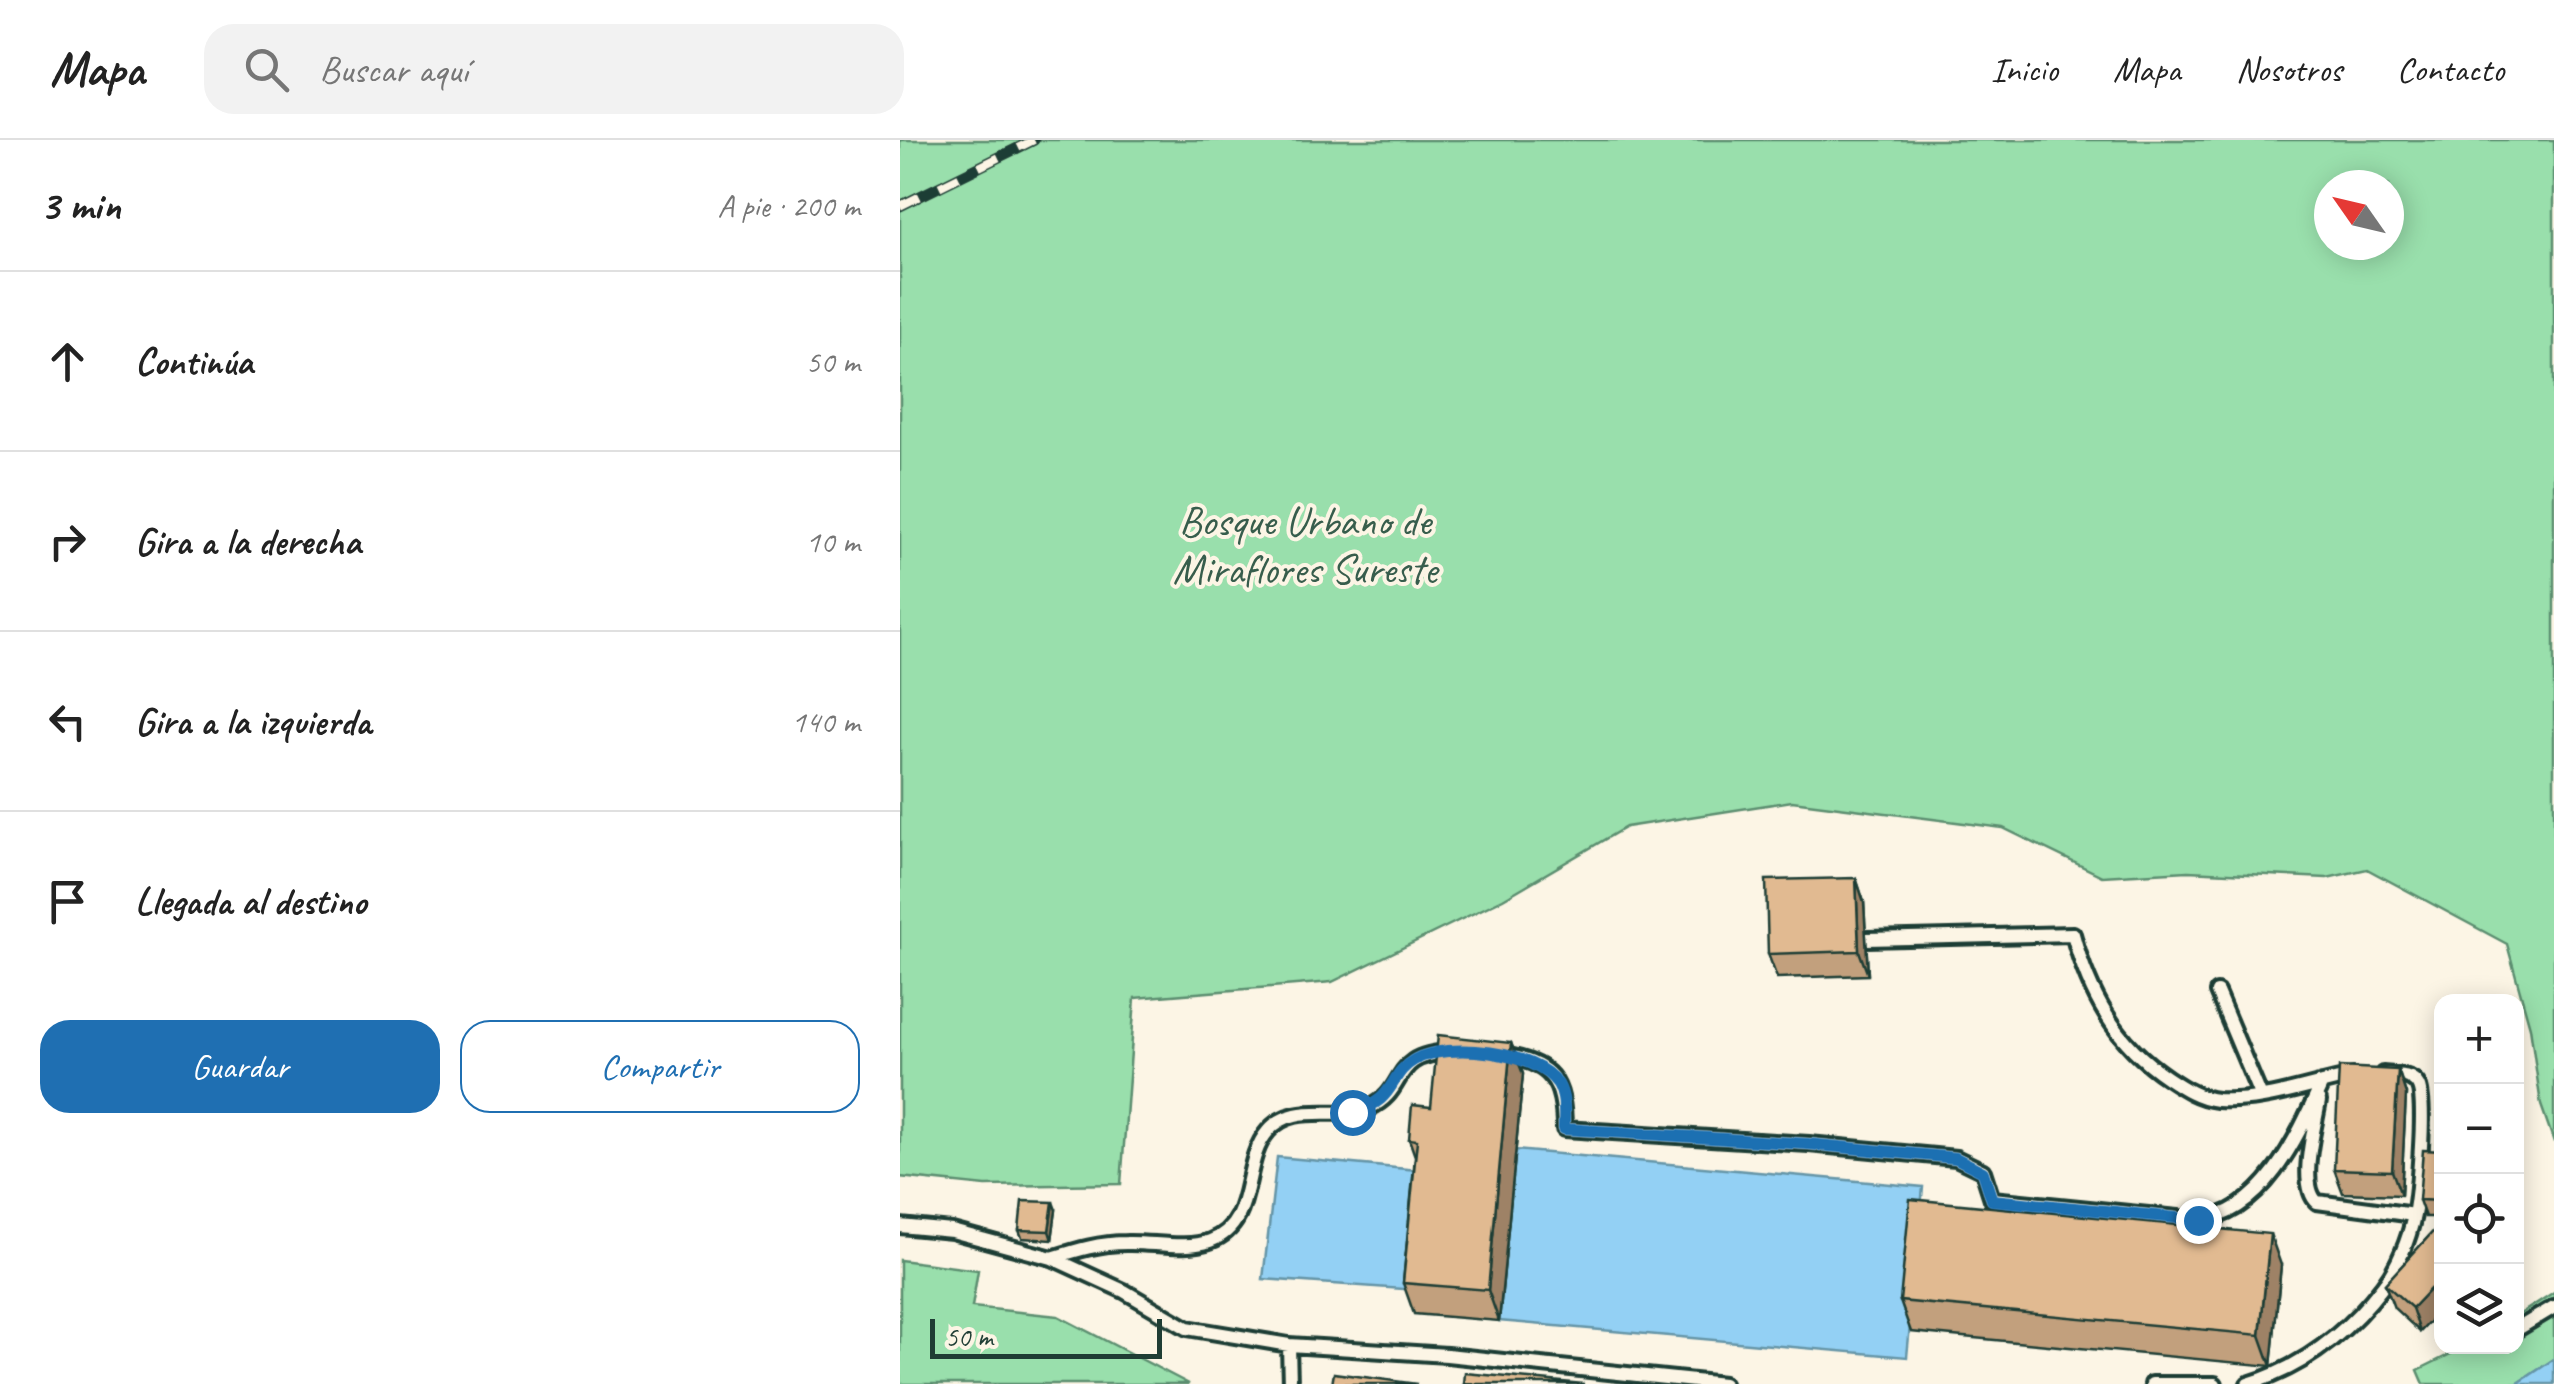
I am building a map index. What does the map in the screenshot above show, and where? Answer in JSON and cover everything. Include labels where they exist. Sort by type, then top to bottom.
[{"type":"lane","points":[[1867,939],[2072,934],[2103,1014],[2147,1064],[2195,1094],[2214,1100],[2261,1098],[2380,1074],[2413,1079],[2420,1087],[2423,1106],[2414,1215],[2404,1247],[2385,1284],[2349,1324],[2308,1360],[2248,1384]]},
{"type":"lane","points":[[2217,992],[2261,1098]]},
{"type":"lane","points":[[1052,1258],[1086,1246],[1122,1242],[1210,1241],[1240,1215],[1262,1140],[1279,1122],[1322,1110],[1352,1112],[1370,1108],[1388,1094],[1407,1064],[1418,1057],[1432,1052],[1468,1052]]},
{"type":"lane","points":[[1486,1053],[1523,1058],[1546,1071],[1564,1098],[1564,1129],[1808,1144],[1956,1158],[1983,1172],[1992,1200],[2198,1220],[2215,1219],[2235,1210],[2251,1196],[2304,1122],[2322,1083]]},
{"type":"lane","points":[[2322,1083],[2307,1182],[2311,1196],[2318,1202],[2414,1215]]},
{"type":"lane","points":[[900,1226],[952,1232],[1052,1258],[1124,1291],[1187,1328],[1289,1345],[1447,1355],[1723,1384]]},
{"type":"lane","points":[[2524,1325],[2554,1306]]},
{"type":"lane","points":[[1289,1345],[1290,1384]]},
{"type":"lane","points":[[2152,1384],[2215,1384]]},
{"type":"green space","name":"Bosque Urbano de Miraflores Sureste","points":[[900,140],[2554,140],[2554,1142],[2541,1105],[2524,994],[2507,944],[2367,869],[2327,878],[2188,871],[2102,876],[2003,828],[1792,801],[1626,827],[1503,899],[1332,982],[1135,998],[1121,1184],[986,1186],[900,1177]]},
{"type":"green space","points":[[900,1260],[978,1270],[972,1307],[1058,1316],[1189,1384],[900,1384]]},
{"type":"green space","points":[[2554,1292],[2554,1359],[2517,1384],[2424,1384],[2418,1370],[2451,1354],[2524,1354],[2524,1311]]},
{"type":"water","points":[[1515,1150],[1923,1187],[1907,1357],[1499,1321]]},
{"type":"water","points":[[1277,1157],[1428,1171],[1417,1290],[1263,1279]]},
{"type":"water","points":[[2554,1359],[2554,1384],[2517,1384]]},
{"type":"building","points":[[1856,878],[1859,951],[1768,954],[1766,880]]},
{"type":"building","points":[[1438,1035],[1511,1043],[1488,1290],[1403,1283],[1417,1140],[1409,1139],[1412,1105],[1431,1107]]},
{"type":"building","points":[[2339,1067],[2398,1070],[2392,1171],[2334,1169]]},
{"type":"building","points":[[2423,1150],[2434,1151],[2434,1201],[2419,1200]]},
{"type":"building","points":[[1910,1199],[2270,1234],[2260,1335],[1900,1301]]},
{"type":"building","points":[[1022,1201],[1053,1202],[1049,1231],[1019,1230]]},
{"type":"building","points":[[2434,1231],[2434,1292],[2430,1289],[2412,1308],[2385,1284]]},
{"type":"building","points":[[1334,1373],[1417,1384],[1332,1384]]},
{"type":"building","points":[[1465,1373],[1584,1384],[1464,1384]]},
{"type":"railway","points":[[900,206],[1034,140]]},
{"type":"route","points":[[1352,1112],[1370,1108],[1388,1094],[1407,1064],[1418,1057],[1432,1052],[1486,1053],[1523,1058],[1546,1071],[1564,1098],[1564,1129],[1808,1144],[1956,1158],[1983,1172],[1992,1200],[2198,1220]]}]
